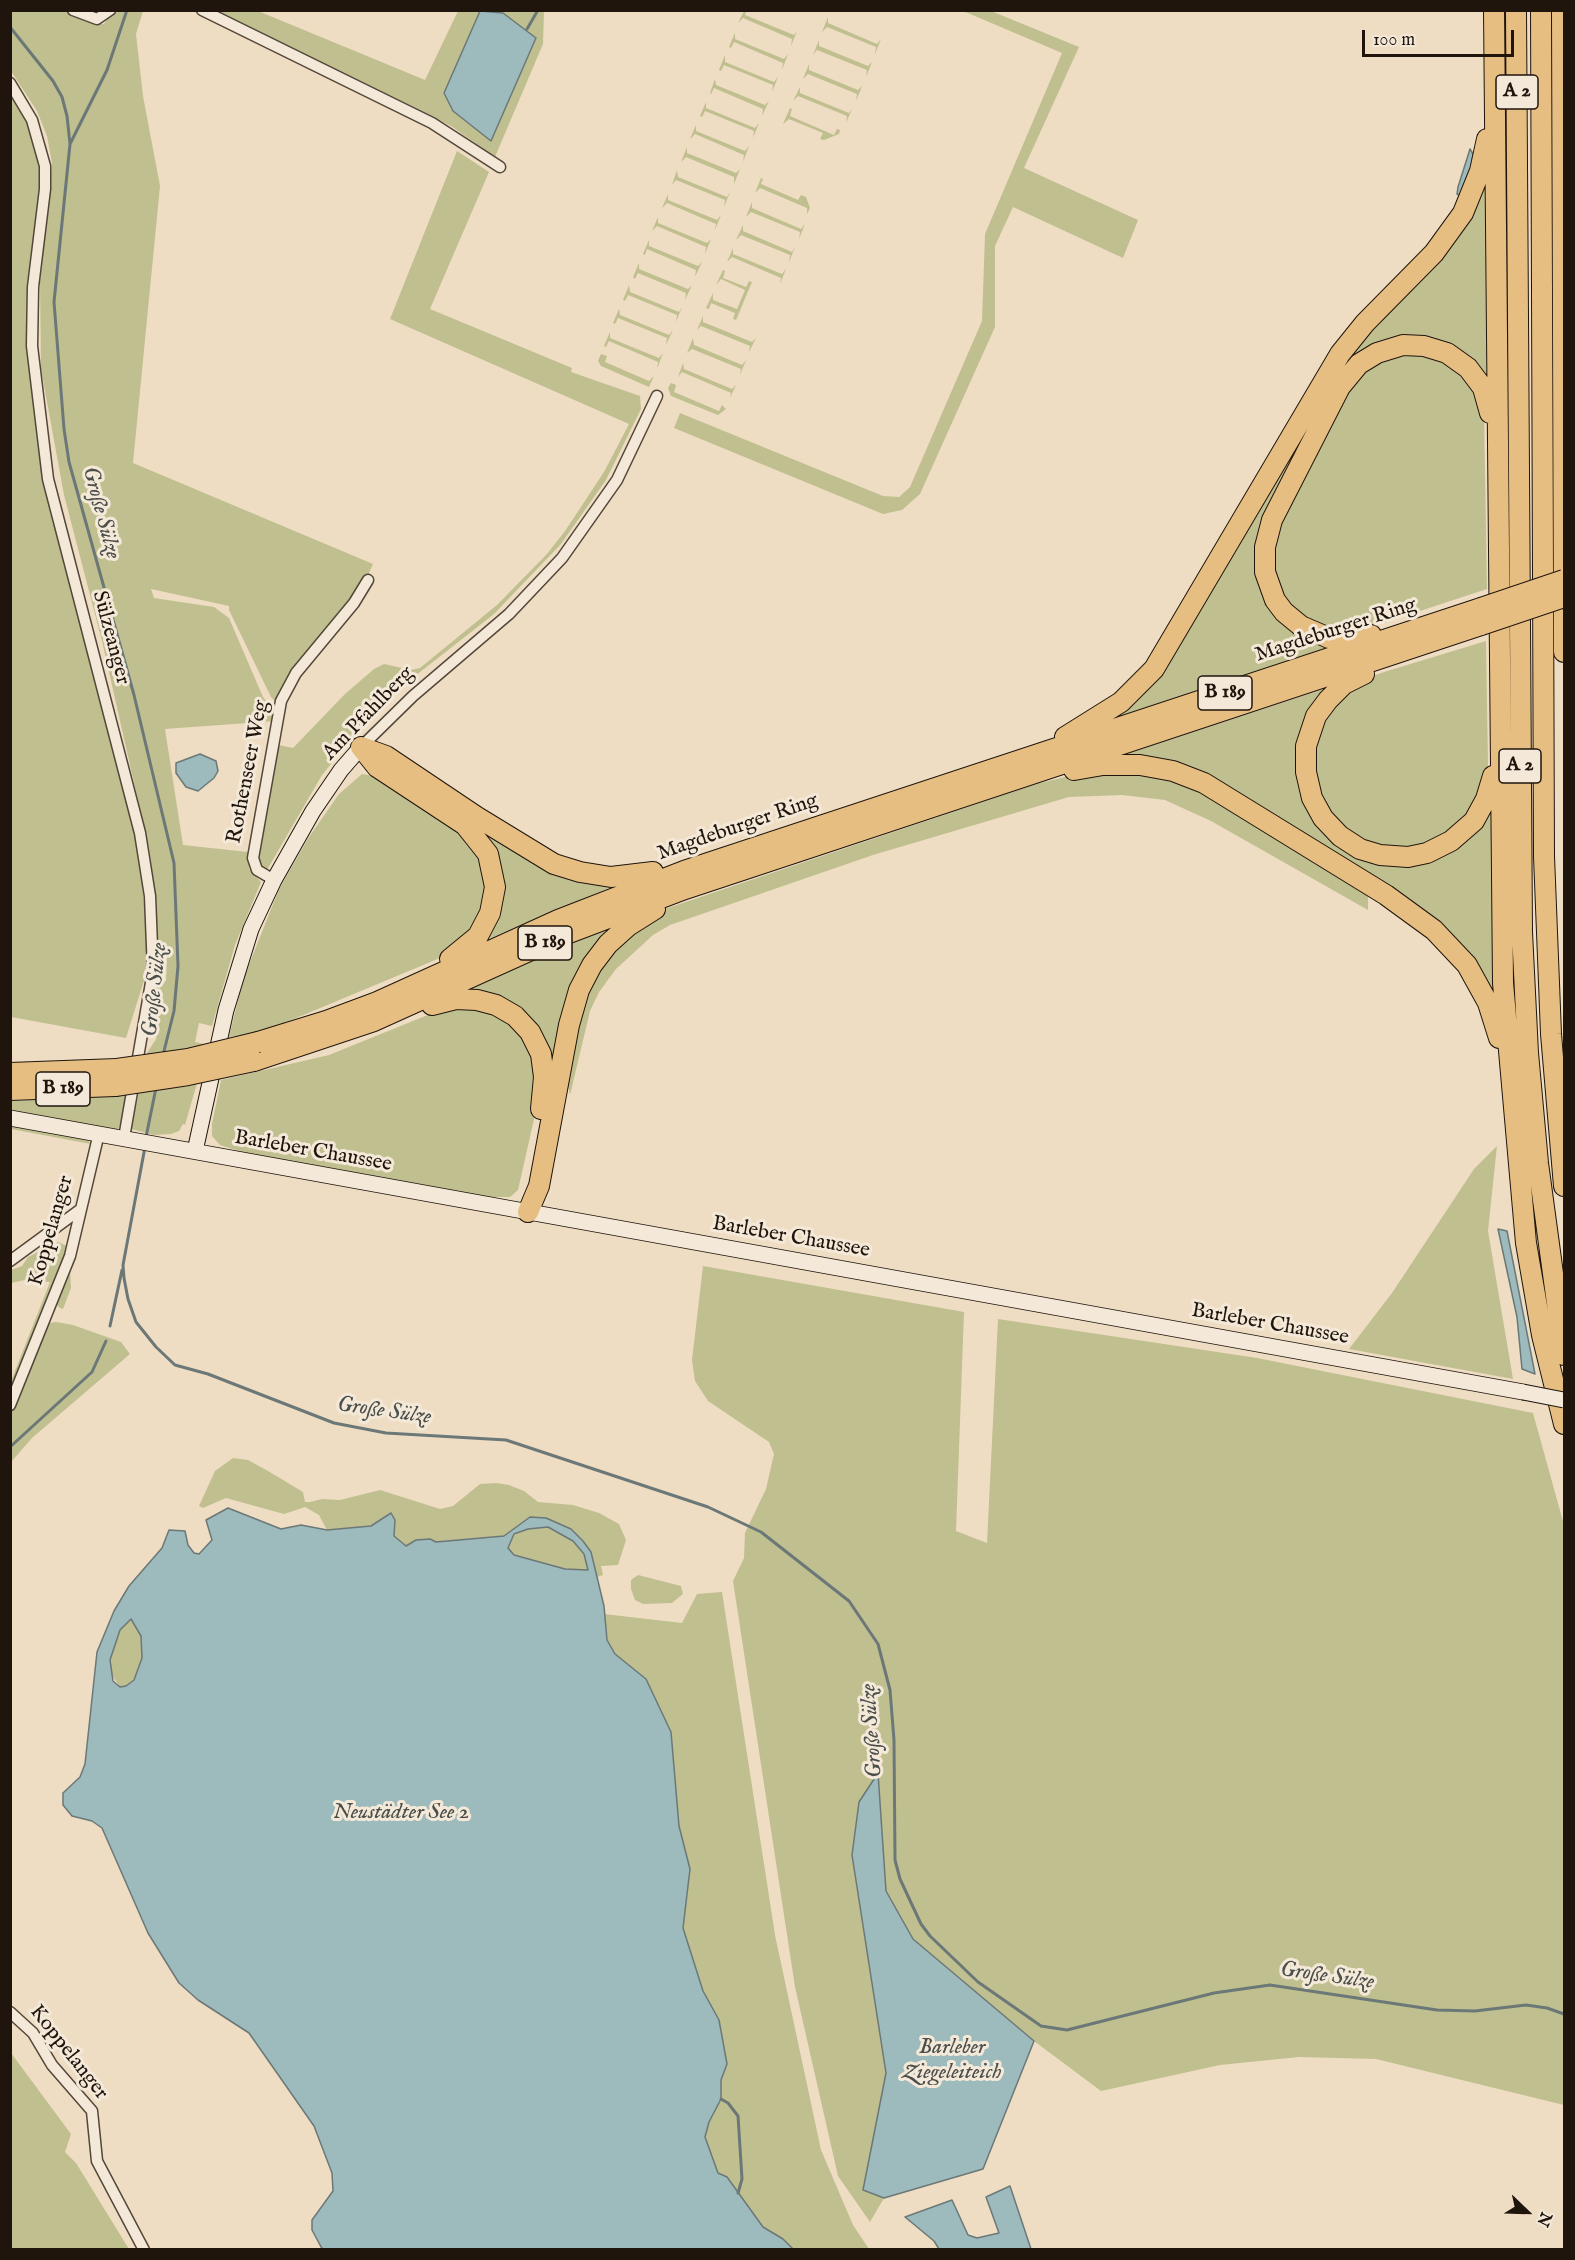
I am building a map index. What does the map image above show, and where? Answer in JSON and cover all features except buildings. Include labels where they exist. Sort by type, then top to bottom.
[{"type":"highway","points":[[1494,10],[1501,934],[1511,1088],[1527,1253],[1542,1335],[1564,1424]]},
{"type":"highway","name":"A 2","points":[[1516,10],[1523,943],[1538,1163],[1564,1355]]},
{"type":"highway","name":"A 2","points":[[1541,10],[1544,856],[1551,1034],[1564,1186]]},
{"type":"highway","points":[[1562,10],[1564,22]]},
{"type":"highway","points":[[1562,10],[1564,652]]},
{"type":"highway","points":[[1017,762],[1109,711],[1131,694],[1154,669],[1341,354],[1365,323],[1434,253],[1463,213],[1483,159],[1495,80]]},
{"type":"highway","points":[[1498,455],[1486,395],[1468,368],[1448,353],[1432,347],[1403,345],[1386,349],[1359,364],[1340,387],[1269,528],[1264,562],[1269,586],[1284,612],[1301,626],[1329,638],[1352,639],[1418,620],[1433,633],[1428,651],[1344,684],[1316,716],[1306,746],[1306,772],[1315,804],[1329,826],[1354,846],[1388,856],[1419,856],[1443,846],[1467,828],[1486,799],[1495,767],[1499,725]]},
{"type":"highway","name":"B 189","points":[[1481,617],[1564,580]]},
{"type":"highway","name":"B 189","points":[[1481,617],[1564,597]]},
{"type":"highway","name":"Magdeburger Ring","points":[[256,1052],[399,992],[581,910],[1011,781],[1481,617]]},
{"type":"highway","name":"Magdeburger Ring","points":[[10,1090],[116,1077],[188,1059],[256,1052],[374,1021],[722,867],[1017,762],[1433,633]]},
{"type":"highway","points":[[362,747],[386,756],[533,852],[569,869],[622,877],[656,871],[711,854],[722,867],[710,889],[665,905],[635,921],[608,944],[588,972],[571,1016],[538,1186],[528,1212]]},
{"type":"highway","points":[[362,747],[377,767],[465,825],[488,854],[494,880],[493,904],[478,936],[457,955],[410,979],[399,992]]},
{"type":"highway","points":[[1011,781],[1103,765],[1140,765],[1184,775],[1238,802],[1386,895],[1419,918],[1449,945],[1467,965],[1488,1003],[1511,1088]]},
{"type":"highway","points":[[374,1021],[386,1024],[440,1002],[477,999],[510,1012],[530,1032],[541,1054],[544,1077],[540,1119],[526,1183],[528,1212]]},
{"type":"highway","name":"Magdeburger Ring","points":[[10,1073],[116,1077]]},
{"type":"street","points":[[73,10],[97,19],[110,10]]},
{"type":"street","points":[[202,10],[432,123],[500,167]]},
{"type":"street","name":"Sülzeanger","points":[[10,82],[32,120],[45,166],[33,287],[32,346],[48,479],[129,788],[145,856],[150,896],[153,971],[131,1140]]},
{"type":"street","name":"Am Pfahlberg","points":[[195,1151],[235,976],[251,929],[274,880],[319,803],[341,770],[362,747],[413,696],[509,614],[562,558],[617,480],[657,396]]},
{"type":"street","name":"Rothenseer Weg","points":[[274,880],[257,870],[253,858],[281,700],[291,680],[354,603],[368,580]]},
{"type":"street","name":"Barleber Chaussee","points":[[10,1118],[1564,1400]]},
{"type":"street","name":"Koppelanger","points":[[10,1405],[65,1268],[99,1134]]},
{"type":"street","points":[[10,1261],[81,1209]]},
{"type":"street","name":"Koppelanger","points":[[10,2012],[33,2033],[52,2065],[92,2112],[97,2161],[144,2250]]},
{"type":"shaded area","points":[[10,11],[69,11],[98,24],[104,24],[112,11],[143,11],[136,34],[143,96],[160,186],[133,463],[373,564],[361,591],[277,703],[271,697],[229,606],[151,589],[154,598],[214,607],[229,618],[263,697],[273,710],[275,721],[165,729],[183,845],[248,852],[249,869],[261,882],[235,945],[212,1026],[199,1023],[195,1042],[208,1045],[185,1125],[183,1124],[179,1131],[171,1134],[154,1135],[131,1129],[147,1053],[156,1039],[159,1020],[153,1005],[158,984],[166,981],[167,956],[158,949],[150,854],[102,641],[64,495],[41,369],[40,282],[52,163],[47,136],[37,111],[11,71]]},
{"type":"shaded area","points":[[211,11],[258,11],[425,80],[458,11],[480,11],[444,93],[491,141],[536,39],[503,13],[494,11],[544,11],[543,44],[495,157],[451,126]]},
{"type":"shaded area","points":[[746,11],[745,15],[794,35],[797,31],[791,46],[792,39],[743,18],[738,23]]},
{"type":"shaded area","points":[[963,11],[991,11],[1079,47],[1024,168],[1138,220],[1123,258],[1013,207],[995,246],[995,327],[920,494],[902,510],[883,514],[674,428],[680,413],[883,496],[899,497],[910,487],[982,321],[985,234],[1062,53]]},
{"type":"shaded area","points":[[828,17],[828,23],[877,44],[881,39],[875,54],[876,47],[827,27],[822,32]]},
{"type":"shaded area","points":[[735,33],[735,39],[784,59],[788,54],[782,70],[783,63],[734,42],[731,48],[729,47]]},
{"type":"shaded area","points":[[819,40],[819,46],[868,66],[872,62],[866,77],[867,70],[817,50],[813,55]]},
{"type":"shaded area","points":[[725,55],[725,62],[774,82],[778,77],[772,92],[773,85],[724,65],[721,71],[719,70]]},
{"type":"shaded area","points":[[809,64],[809,70],[858,90],[862,86],[856,101],[857,94],[808,74],[803,79]]},
{"type":"shaded area","points":[[715,79],[716,85],[765,105],[769,101],[762,116],[763,109],[714,88],[711,94]]},
{"type":"shaded area","points":[[800,87],[800,93],[849,113],[852,109],[846,123],[847,116],[798,96],[793,101]]},
{"type":"shaded area","points":[[10,89],[29,124],[41,163],[39,201],[27,284],[27,346],[44,486],[138,847],[149,946],[147,971],[126,1038],[11,1017]]},
{"type":"shaded area","points":[[706,102],[706,108],[755,128],[759,123],[753,138],[754,131],[705,111],[702,117],[700,116]]},
{"type":"shaded area","points":[[790,108],[792,109],[790,116],[834,135],[837,129],[840,130],[839,134],[824,140],[820,139],[823,133],[789,119],[783,124]]},
{"type":"shaded area","points":[[696,125],[696,131],[745,151],[749,146],[743,162],[744,155],[695,134],[690,139]]},
{"type":"shaded area","points":[[687,147],[687,153],[736,173],[740,169],[734,184],[734,177],[686,157],[681,162]]},
{"type":"shaded area","points":[[457,151],[489,172],[430,309],[572,368],[571,372],[640,396],[641,409],[606,480],[561,544],[494,614],[401,687],[357,732],[322,775],[267,870],[261,867],[257,859],[279,745],[293,748],[345,694],[374,669],[384,664],[411,670],[420,668],[497,605],[547,554],[565,531],[604,472],[629,424],[390,319]]},
{"type":"shaded area","points":[[677,170],[678,177],[727,197],[730,192],[724,207],[725,200],[676,180],[672,185]]},
{"type":"shaded area","points":[[1487,176],[1492,393],[1465,356],[1365,351],[1257,572],[1331,646],[1116,717],[1144,694],[1156,680],[1351,350],[1459,235],[1472,217]]},
{"type":"shaded area","points":[[761,178],[763,179],[761,184],[798,200],[801,195],[806,197],[810,208],[807,214],[807,208],[760,188],[755,193]]},
{"type":"shaded area","points":[[668,194],[668,200],[717,220],[721,215],[715,230],[716,224],[667,203],[662,208]]},
{"type":"shaded area","points":[[752,202],[752,208],[801,229],[805,224],[799,239],[800,232],[751,212],[746,217]]},
{"type":"shaded area","points":[[658,217],[658,223],[707,243],[711,239],[705,254],[706,247],[657,226],[652,231]]},
{"type":"shaded area","points":[[743,225],[743,231],[792,252],[795,247],[789,262],[790,255],[741,235],[736,240]]},
{"type":"shaded area","points":[[649,240],[649,246],[698,266],[702,262],[695,277],[696,270],[647,249],[645,255],[643,254]]},
{"type":"shaded area","points":[[733,248],[733,254],[782,274],[786,269],[780,284],[781,278],[732,257],[727,262]]},
{"type":"shaded area","points":[[639,263],[639,269],[688,289],[692,285],[685,300],[686,293],[638,273],[635,279],[633,277]]},
{"type":"shaded area","points":[[723,270],[725,271],[723,278],[746,287],[749,281],[752,282],[736,320],[733,319],[735,313],[711,303],[709,309],[706,308],[713,293],[713,300],[737,309],[745,290],[721,279],[716,285]]},
{"type":"shaded area","points":[[629,285],[630,292],[679,312],[682,307],[676,322],[677,315],[628,295],[625,301],[623,300]]},
{"type":"shaded area","points":[[619,309],[620,315],[669,335],[673,330],[666,345],[667,338],[618,318],[615,324],[613,323]]},
{"type":"shaded area","points":[[703,316],[703,322],[752,342],[756,338],[749,352],[750,346],[701,326],[697,330]]},
{"type":"shaded area","points":[[610,332],[610,338],[659,358],[663,353],[657,369],[658,362],[609,341],[606,347],[604,346]]},
{"type":"shaded area","points":[[693,338],[694,345],[742,365],[746,360],[740,375],[741,369],[692,349],[687,353]]},
{"type":"shaded area","points":[[1404,353],[1432,353],[1466,374],[1484,409],[1487,589],[1368,628],[1336,632],[1300,617],[1275,584],[1274,537],[1339,403],[1366,369]]},
{"type":"shaded area","points":[[601,354],[607,356],[605,362],[649,381],[654,376],[649,387],[601,366],[598,361]]},
{"type":"shaded area","points":[[683,363],[684,369],[732,389],[736,385],[730,398],[731,393],[682,372],[678,377]]},
{"type":"shaded area","points":[[671,383],[676,385],[674,392],[719,411],[722,405],[726,409],[718,415],[671,396],[668,388]]},
{"type":"shaded area","points":[[1486,641],[1488,765],[1486,778],[1467,820],[1419,849],[1369,845],[1340,828],[1316,791],[1315,736],[1334,702],[1370,677]]},
{"type":"shaded area","points":[[1330,687],[1322,697],[1305,801],[1401,865],[1493,805],[1503,1035],[1477,971],[1285,825],[1120,756]]},
{"type":"shaded area","points":[[387,766],[510,844],[618,884],[486,940],[495,860]]},
{"type":"shaded area","points":[[1098,769],[1186,780],[1368,889],[1368,910],[1211,821],[1165,800],[1122,795],[1069,797],[873,855],[670,925],[653,935],[616,969],[599,992],[590,1011],[570,1095],[565,1069],[576,1012],[602,957],[656,912],[1036,784]]},
{"type":"shaded area","points":[[362,774],[375,776],[462,834],[479,857],[486,886],[480,921],[451,952],[440,958],[261,1032],[229,1037],[243,980],[279,889],[309,837],[339,794]]},
{"type":"shaded area","points":[[615,924],[603,944],[545,1118],[541,1043],[461,993]]},
{"type":"shaded area","points":[[445,1008],[482,1008],[515,1025],[532,1049],[537,1106],[518,1190],[510,1197],[486,1197],[249,1154],[220,1145],[212,1136],[212,1124],[221,1080],[329,1055]]},
{"type":"shaded area","points":[[126,1095],[121,1125],[117,1130],[11,1110],[10,1101]]},
{"type":"shaded area","points":[[10,1124],[85,1137],[91,1144],[11,1129]]},
{"type":"shaded area","points":[[1497,1146],[1488,1231],[1513,1379],[1349,1349],[1392,1293],[1474,1169]]},
{"type":"shaded area","points":[[58,1242],[67,1246],[68,1250],[11,1396],[11,1381],[50,1282],[25,1280],[11,1283],[11,1270],[22,1266],[28,1257]]},
{"type":"shaded area","points":[[703,1266],[964,1312],[956,1531],[987,1543],[998,1319],[1257,1358],[1533,1413],[1564,1525],[1564,2105],[1376,2059],[1299,2057],[1220,2065],[1101,2091],[1034,2041],[913,1939],[886,1891],[878,1774],[852,1855],[886,2073],[863,2190],[884,2198],[870,2222],[838,2176],[795,1987],[733,1581],[744,1558],[745,1533],[766,1489],[774,1454],[769,1442],[708,1401],[695,1381],[692,1360]]},
{"type":"shaded area","points":[[70,1270],[71,1288],[63,1309],[56,1304]]},
{"type":"shaded area","points":[[49,1323],[73,1325],[121,1342],[130,1354],[32,1438],[11,1462],[11,1412],[43,1330]]},
{"type":"shaded area","points":[[233,1458],[248,1460],[303,1492],[305,1502],[322,1499],[340,1500],[380,1490],[440,1509],[453,1506],[480,1484],[509,1485],[524,1491],[538,1502],[573,1505],[599,1513],[619,1524],[626,1540],[618,1565],[601,1566],[603,1575],[597,1577],[591,1552],[546,1518],[504,1536],[436,1542],[430,1539],[416,1540],[406,1546],[394,1536],[395,1520],[391,1513],[371,1526],[327,1530],[319,1515],[305,1507],[284,1514],[226,1498],[203,1508],[199,1506],[215,1471]]},
{"type":"shaded area","points":[[548,1527],[573,1541],[584,1554],[588,1570],[565,1569],[513,1555],[508,1548],[514,1535],[528,1529]]},
{"type":"shaded area","points":[[638,1575],[681,1586],[683,1594],[672,1603],[643,1604],[635,1600],[631,1589],[631,1580]]},
{"type":"shaded area","points":[[722,1592],[775,1935],[821,2150],[853,2225],[869,2249],[793,2249],[783,2239],[763,2227],[727,2177],[718,2173],[705,2137],[709,2122],[721,2099],[721,2080],[727,2064],[719,2020],[703,1991],[683,1928],[690,1869],[679,1826],[671,1732],[646,1679],[615,1654],[607,1640],[604,1614],[682,1623],[697,1594]]},
{"type":"shaded area","points":[[131,1619],[141,1636],[142,1658],[134,1679],[126,1686],[120,1687],[111,1674],[110,1660],[120,1630]]},
{"type":"shaded area","points":[[11,2053],[71,2134],[65,2152],[76,2163],[129,2249],[11,2249]]},
{"type":"water","points":[[480,11],[503,13],[536,38],[491,141],[453,111],[444,93]]},
{"type":"water","points":[[1470,149],[1473,154],[1470,173],[1461,196],[1457,194],[1458,187]]},
{"type":"water","points":[[200,754],[216,761],[218,771],[214,778],[198,791],[186,787],[176,773],[176,763]]},
{"type":"water","points":[[1498,1229],[1507,1231],[1535,1374],[1522,1369],[1517,1317]]},
{"type":"water","name":"Neustädter See 2","points":[[228,1508],[281,1529],[301,1525],[327,1530],[371,1526],[391,1513],[395,1520],[394,1536],[406,1546],[416,1540],[430,1539],[436,1542],[504,1536],[530,1517],[546,1518],[571,1529],[583,1541],[591,1552],[604,1606],[607,1640],[615,1654],[646,1679],[671,1732],[679,1826],[690,1869],[683,1928],[703,1991],[719,2020],[727,2064],[721,2080],[721,2099],[709,2122],[705,2137],[718,2173],[727,2177],[763,2227],[783,2239],[793,2249],[323,2250],[312,2230],[312,2220],[333,2191],[332,2173],[314,2126],[249,2033],[198,2000],[179,1983],[148,1933],[102,1828],[92,1821],[72,1816],[63,1805],[63,1793],[80,1777],[85,1764],[97,1652],[114,1611],[129,1586],[162,1548],[169,1530],[185,1531],[188,1545],[194,1553],[199,1554],[212,1540],[206,1520]],"holes":[[[548,1527],[573,1541],[584,1554],[588,1570],[565,1569],[514,1555],[508,1548],[514,1534],[528,1529]],[[131,1619],[141,1636],[142,1658],[134,1680],[120,1687],[113,1681],[110,1660],[120,1630]]]},
{"type":"water","name":"Barleber Ziegeleiteich","points":[[878,1773],[886,1891],[913,1939],[1034,2041],[983,2169],[884,2198],[863,2190],[886,2073],[852,1855],[859,1802]]},
{"type":"water","points":[[1010,2186],[1031,2249],[939,2249],[934,2241],[905,2217],[952,2200],[968,2235],[977,2238],[999,2233],[986,2197]]},
{"type":"waterway","points":[[70,144],[107,70],[127,10]]},
{"type":"waterway","points":[[527,29],[538,10]]},
{"type":"waterway","name":"Große Sülze","points":[[10,27],[53,81],[62,97],[67,116],[70,144],[54,302],[64,429],[69,462],[134,695],[174,863],[178,966],[174,1011],[163,1055]]},
{"type":"waterway","name":"Große Sülze","points":[[146,1137],[156,1088]]},
{"type":"waterway","name":"Große Sülze","points":[[145,1147],[123,1265],[124,1278],[136,1322],[156,1347],[175,1365],[208,1374],[334,1423],[386,1433],[506,1440],[708,1507],[761,1532],[849,1601],[878,1644],[890,1690],[894,1740],[895,1860],[900,1879],[921,1924],[930,1936],[978,1982],[1041,2026],[1067,2030],[1214,1993],[1270,1985],[1437,2010],[1475,2011],[1526,2005],[1547,2008],[1564,2014]]},
{"type":"waterway","points":[[110,1326],[122,1270]]},
{"type":"waterway","points":[[10,1447],[92,1372],[106,1341]]},
{"type":"waterway","points":[[721,2099],[728,2103],[738,2116],[742,2179],[738,2193]]}]
